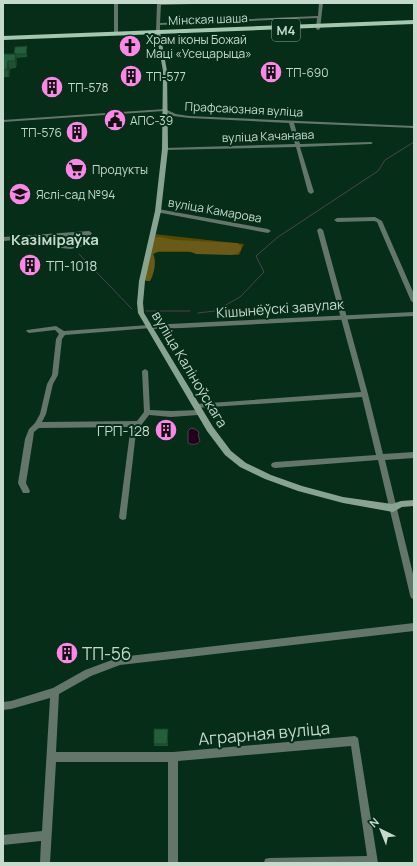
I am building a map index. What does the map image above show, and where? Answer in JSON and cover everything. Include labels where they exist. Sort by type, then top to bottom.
[{"type":"main road","name":"Мінская шаша","points":[[318,27],[414,22]]},
{"type":"main road","name":"Мінская шаша","points":[[3,40],[158,31],[414,26]]},
{"type":"main road","name":"Мінская шаша","points":[[3,40],[158,31]]},
{"type":"main road","name":"вуліца Каліноўскага","points":[[158,31],[165,71],[165,149],[158,212],[142,281],[140,303],[142,313],[197,409],[218,440],[228,452],[243,465],[268,477],[301,489],[343,500],[393,508]]},
{"type":"main road","points":[[393,508],[401,504],[414,503]]},
{"type":"street","points":[[116,3],[116,34]]},
{"type":"street","points":[[159,4],[191,3]]},
{"type":"street","points":[[318,27],[321,3]]},
{"type":"street","name":"вуліца Каліноўскага","points":[[158,31],[159,4]]},
{"type":"street","points":[[158,31],[320,17]]},
{"type":"street","name":"Прафсаюзная вуліца","points":[[3,121],[165,110],[174,115],[189,118],[414,127]]},
{"type":"street","points":[[291,122],[311,192]]},
{"type":"street","name":"вуліца Качанава","points":[[165,149],[371,144]]},
{"type":"street","name":"вуліца Камарова","points":[[158,212],[268,231]]},
{"type":"street","points":[[337,220],[375,219],[380,221],[414,301]]},
{"type":"street","points":[[320,230],[365,394],[414,595]]},
{"type":"street","points":[[3,239],[43,236],[89,233],[82,245],[64,248],[59,247],[43,236]]},
{"type":"street","name":"Кішынёўскі завулак","points":[[149,327],[235,325],[344,317],[414,314]]},
{"type":"street","points":[[29,331],[56,328],[63,333],[149,327]]},
{"type":"street","points":[[26,491],[22,483],[29,439],[31,431],[37,425],[42,414],[50,384],[55,375],[59,339],[63,333]]},
{"type":"street","points":[[123,516],[133,432],[147,412],[145,371]]},
{"type":"street","points":[[147,412],[171,414],[197,409],[365,394]]},
{"type":"street","points":[[37,425],[138,424]]},
{"type":"street","points":[[275,465],[414,455]]},
{"type":"street","points":[[3,706],[55,692],[88,673],[120,661],[414,627]]},
{"type":"street","points":[[45,863],[55,692]]},
{"type":"street","name":"Аграрная вуліца","points":[[52,757],[173,758],[355,741],[373,862]]},
{"type":"street","points":[[173,758],[173,863]]},
{"type":"street","points":[[3,840],[47,835]]},
{"type":"street","points":[[269,863],[373,862]]},
{"type":"shaded area","points":[[154,234],[244,244],[239,255],[187,252],[149,252]]},
{"type":"shaded area","points":[[159,237],[176,240],[237,243],[241,246],[241,250],[237,254],[231,255],[196,254],[189,251],[160,251],[153,254],[155,260],[154,271],[150,281],[146,281],[144,279],[154,238]]},
{"type":"shaded area","points":[[191,428],[199,432],[198,435],[200,441],[196,444],[188,443],[188,431]]},
{"type":"building","points":[[27,46],[26,54],[14,54],[15,47]]},
{"type":"building","points":[[3,54],[16,54],[15,61],[8,61],[7,69],[3,70]]},
{"type":"building","name":"Продукты","points":[[70,162],[80,163],[81,171],[70,172]]},
{"type":"building","name":"ТП-56","points":[[64,649],[69,649],[69,654],[65,655]]},
{"type":"building","points":[[154,729],[168,729],[167,744],[154,744]]},
{"type":"waterway","points":[[198,313],[215,311],[240,297],[264,272],[256,256],[278,237],[378,171],[385,160],[414,142]]},
{"type":"waterway","points":[[79,254],[132,309]]},
{"type":"waterway","points":[[146,311],[190,311]]},
{"type":"place","name":"Храм іконы Божай Маці «Усецарыца»","points":[[130,46]]},
{"type":"place","name":"ТП-690","points":[[271,72]]},
{"type":"place","name":"ТП-577","points":[[131,76]]},
{"type":"place","name":"ТП-578","points":[[52,87]]},
{"type":"place","name":"АПС-39","points":[[115,120]]},
{"type":"place","name":"ТП-576","points":[[77,132]]},
{"type":"place","name":"Продукты","points":[[76,169]]},
{"type":"place","name":"Яслі-сад №94","points":[[20,194]]},
{"type":"place","name":"ТП-1018","points":[[30,265]]},
{"type":"place","name":"ГРП-128","points":[[166,430]]},
{"type":"place","name":"ТП-56","points":[[67,653]]},
{"type":"district","name":"Казіміраўка","points":[[55,239]]}]
